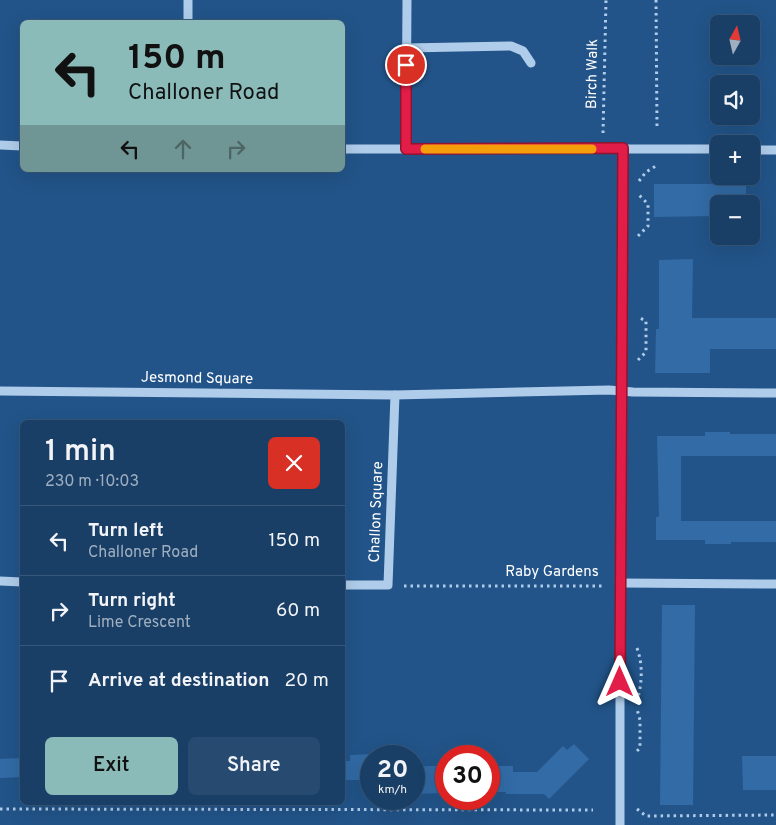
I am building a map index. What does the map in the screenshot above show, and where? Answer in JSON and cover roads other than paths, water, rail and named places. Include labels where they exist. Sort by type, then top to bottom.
[{"type":"street","points":[[188,0],[188,20]]},
{"type":"street","points":[[406,0],[406,149]]},
{"type":"street","points":[[406,48],[511,46],[523,51],[531,63]]},
{"type":"street","points":[[0,145],[20,146]]},
{"type":"street","points":[[620,825],[623,148]]},
{"type":"street","points":[[345,149],[623,148],[710,150]]},
{"type":"street","points":[[760,150],[776,150]]},
{"type":"street","points":[[395,395],[600,390],[776,393]]},
{"type":"street","name":"Jesmond Square","points":[[0,391],[395,395]]},
{"type":"street","name":"Challon Square","points":[[345,585],[388,586],[395,395]]},
{"type":"street","points":[[0,581],[20,582]]},
{"type":"street","name":"Raby Gardens","points":[[620,583],[776,584]]}]
